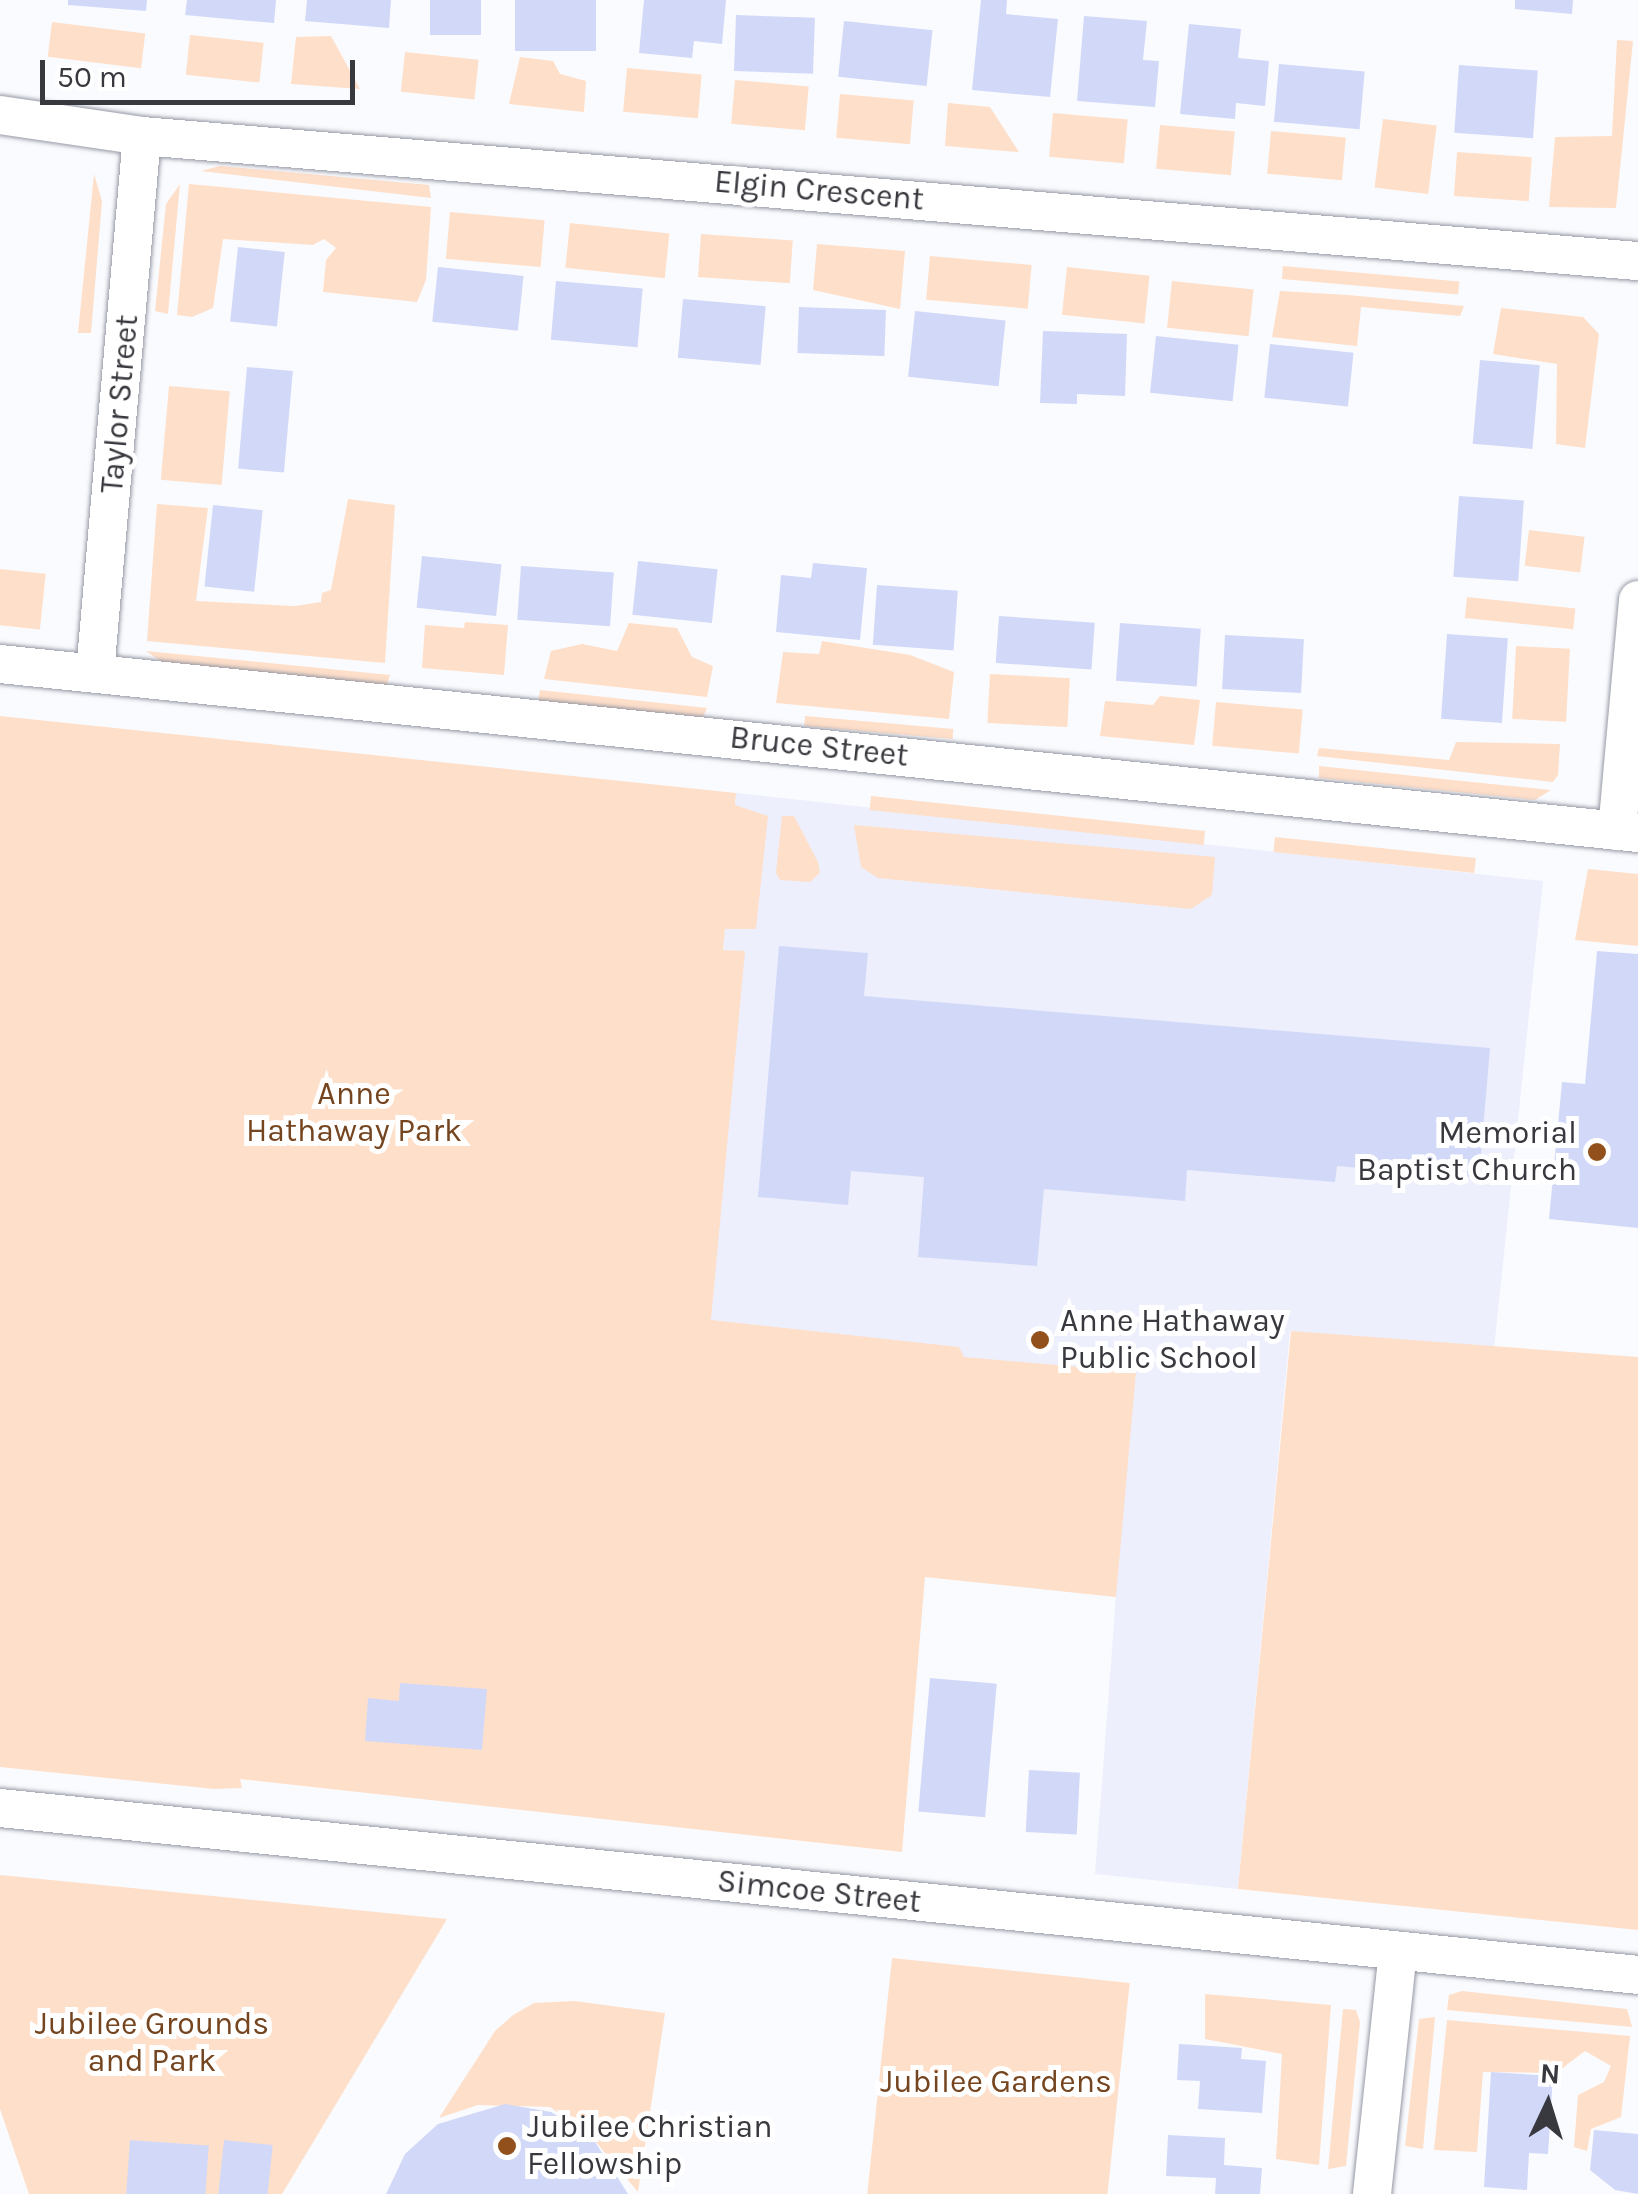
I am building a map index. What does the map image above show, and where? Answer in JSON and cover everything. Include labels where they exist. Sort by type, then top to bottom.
[{"type":"street","name":"Elgin Crescent","points":[[0,115],[142,136],[1638,261]]},
{"type":"street","name":"Taylor Street","points":[[94,672],[142,136]]},
{"type":"street","points":[[1628,832],[1638,600]]},
{"type":"street","name":"Bruce Street","points":[[0,664],[1628,832]]},
{"type":"street","name":"Simcoe Street","points":[[0,1808],[1638,1975]]},
{"type":"street","points":[[1372,2194],[1398,1951]]},
{"type":"shaded area","name":"Anne Hathaway Public School","points":[[736,793],[1543,881],[1494,1349],[1290,1331],[1238,1889],[1095,1874],[1116,1597],[925,1576],[692,1330]]},
{"type":"green space","points":[[52,22],[145,33],[141,68],[48,57]]},
{"type":"green space","points":[[190,35],[264,43],[259,83],[186,75]]},
{"type":"green space","points":[[331,36],[360,89],[291,84],[296,37]]},
{"type":"green space","points":[[1617,40],[1633,41],[1616,208],[1549,207],[1555,137],[1612,136]]},
{"type":"green space","points":[[405,52],[479,60],[474,100],[401,92]]},
{"type":"green space","points":[[520,57],[553,61],[560,74],[586,81],[584,112],[509,104]]},
{"type":"green space","points":[[627,68],[702,75],[698,118],[623,112]]},
{"type":"green space","points":[[735,80],[809,86],[805,130],[731,124]]},
{"type":"green space","points":[[840,94],[914,100],[910,144],[836,138]]},
{"type":"green space","points":[[948,103],[990,107],[1019,152],[945,146]]},
{"type":"green space","points":[[1053,113],[1128,120],[1124,163],[1049,157]]},
{"type":"green space","points":[[1383,119],[1437,126],[1428,194],[1375,187]]},
{"type":"green space","points":[[1160,125],[1235,132],[1231,175],[1156,169]]},
{"type":"green space","points":[[1271,131],[1346,138],[1342,180],[1267,174]]},
{"type":"green space","points":[[1457,152],[1532,157],[1529,201],[1454,196]]},
{"type":"green space","points":[[220,166],[429,185],[431,198],[201,171]]},
{"type":"green space","points":[[94,174],[102,201],[91,333],[78,333]]},
{"type":"green space","points":[[180,184],[168,314],[155,311],[166,204]]},
{"type":"green space","points":[[189,184],[431,207],[426,280],[417,302],[323,292],[326,260],[336,248],[324,239],[313,245],[223,239],[213,308],[192,317],[177,315]]},
{"type":"green space","points":[[450,212],[545,220],[541,267],[446,259]]},
{"type":"green space","points":[[570,223],[669,233],[665,278],[565,268]]},
{"type":"green space","points":[[701,234],[793,240],[790,283],[698,277]]},
{"type":"green space","points":[[817,244],[905,251],[900,309],[813,290]]},
{"type":"green space","points":[[930,256],[1032,265],[1028,309],[926,300]]},
{"type":"green space","points":[[1283,266],[1459,281],[1458,294],[1282,279]]},
{"type":"green space","points":[[1067,267],[1150,276],[1145,323],[1062,315]]},
{"type":"green space","points":[[1172,281],[1254,290],[1249,336],[1167,328]]},
{"type":"green space","points":[[1280,291],[1464,306],[1460,316],[1361,307],[1357,346],[1272,337]]},
{"type":"green space","points":[[1501,308],[1583,317],[1599,334],[1585,448],[1556,444],[1557,364],[1493,354]]},
{"type":"green space","points":[[169,386],[230,391],[222,485],[161,480]]},
{"type":"green space","points":[[348,499],[395,505],[385,663],[147,641],[157,504],[208,508],[196,601],[295,606],[321,602],[322,593],[331,590]]},
{"type":"green space","points":[[1529,530],[1585,537],[1580,573],[1525,566]]},
{"type":"green space","points":[[0,569],[46,574],[40,630],[0,625]]},
{"type":"green space","points":[[1467,597],[1575,608],[1573,629],[1465,618]]},
{"type":"green space","points":[[465,622],[508,625],[504,675],[422,668],[425,625],[464,628]]},
{"type":"green space","points":[[629,623],[677,628],[692,657],[713,666],[707,697],[544,679],[551,651],[582,644],[617,651]]},
{"type":"green space","points":[[822,641],[910,655],[954,672],[949,719],[776,703],[783,652],[819,654]]},
{"type":"green space","points":[[1516,646],[1570,649],[1566,722],[1512,719]]},
{"type":"green space","points":[[146,651],[390,675],[386,687],[163,663]]},
{"type":"green space","points":[[990,674],[1070,678],[1067,727],[987,723]]},
{"type":"green space","points":[[540,690],[707,708],[703,717],[538,703]]},
{"type":"green space","points":[[1160,696],[1200,700],[1194,745],[1100,736],[1105,701],[1153,705]]},
{"type":"green space","points":[[1216,702],[1303,710],[1299,753],[1212,746]]},
{"type":"green space","name":"Anne Hathaway Park","points":[[0,716],[736,793],[735,805],[768,816],[756,929],[725,929],[723,950],[745,951],[711,1320],[959,1347],[964,1357],[1136,1372],[1116,1597],[925,1577],[902,1852],[240,1779],[242,1788],[214,1789],[0,1767]]},
{"type":"green space","points":[[805,716],[953,729],[953,739],[804,726]]},
{"type":"green space","points":[[1456,742],[1560,744],[1558,775],[1553,782],[1317,756],[1319,748],[1449,760]]},
{"type":"green space","points":[[1319,766],[1551,790],[1535,800],[1319,778]]},
{"type":"green space","points":[[871,796],[1205,831],[1204,845],[870,810]]},
{"type":"green space","points":[[782,816],[794,816],[818,862],[820,873],[810,882],[780,880],[776,873]]},
{"type":"green space","points":[[854,825],[1215,857],[1212,895],[1191,909],[878,878],[861,867]]},
{"type":"green space","points":[[1275,837],[1476,858],[1474,873],[1273,852]]},
{"type":"green space","points":[[1588,869],[1638,874],[1638,946],[1575,940]]},
{"type":"green space","points":[[1291,1331],[1638,1357],[1638,1930],[1238,1889]]},
{"type":"green space","name":"Jubilee Grounds and Park","points":[[0,1875],[447,1919],[282,2194],[29,2194],[0,2109]]},
{"type":"green space","name":"Jubilee Gardens","points":[[892,1958],[1130,1983],[1108,2194],[867,2194]]},
{"type":"green space","points":[[1462,1991],[1627,2009],[1632,2027],[1447,2010],[1449,1995]]},
{"type":"green space","points":[[1205,1994],[1331,2005],[1319,2165],[1276,2159],[1282,2054],[1205,2039]]},
{"type":"green space","points":[[574,2001],[665,2013],[638,2192],[590,2135],[550,2107],[478,2105],[439,2118],[495,2031],[513,2015],[534,2003]]},
{"type":"green space","points":[[1343,2009],[1356,2010],[1360,2022],[1346,2166],[1328,2169]]},
{"type":"green space","points":[[1435,2017],[1423,2149],[1405,2146],[1419,2019]]},
{"type":"green space","points":[[1447,2020],[1630,2036],[1621,2117],[1591,2129],[1587,2151],[1574,2147],[1578,2095],[1604,2082],[1611,2066],[1585,2051],[1556,2073],[1483,2072],[1477,2152],[1434,2150]]},
{"type":"building","points":[[68,0],[147,0],[146,11],[68,5]]},
{"type":"building","points":[[187,0],[276,0],[274,23],[185,15]]},
{"type":"building","points":[[307,0],[391,0],[389,28],[305,21]]},
{"type":"building","points":[[430,0],[481,0],[481,35],[430,35]]},
{"type":"building","points":[[515,0],[596,0],[596,51],[515,51]]},
{"type":"building","points":[[644,0],[726,0],[722,44],[694,41],[692,58],[639,53]]},
{"type":"building","points":[[981,0],[1007,0],[1006,14],[1058,19],[1050,97],[972,90]]},
{"type":"building","points":[[1515,0],[1573,0],[1572,14],[1515,9]]},
{"type":"building","points":[[736,15],[815,18],[813,74],[734,71]]},
{"type":"building","points":[[1084,16],[1147,21],[1143,60],[1159,61],[1155,107],[1077,101]]},
{"type":"building","points":[[844,21],[933,30],[927,86],[838,77]]},
{"type":"building","points":[[1189,24],[1241,29],[1238,58],[1269,61],[1265,106],[1236,103],[1235,119],[1180,114]]},
{"type":"building","points":[[1279,64],[1365,71],[1360,129],[1274,122]]},
{"type":"building","points":[[1459,65],[1538,71],[1533,138],[1454,133]]},
{"type":"building","points":[[238,247],[285,252],[277,327],[230,322]]},
{"type":"building","points":[[438,267],[524,276],[518,331],[432,322]]},
{"type":"building","points":[[556,281],[643,289],[638,347],[551,340]]},
{"type":"building","points":[[683,299],[766,306],[761,365],[678,358]]},
{"type":"building","points":[[799,307],[886,310],[884,356],[797,353]]},
{"type":"building","points":[[915,311],[1006,321],[999,386],[908,377]]},
{"type":"building","points":[[1043,331],[1127,334],[1125,396],[1077,394],[1077,404],[1040,403]]},
{"type":"building","points":[[1156,336],[1239,345],[1233,401],[1150,393]]},
{"type":"building","points":[[1270,344],[1354,353],[1348,406],[1264,398]]},
{"type":"building","points":[[1480,360],[1540,365],[1532,449],[1473,444]]},
{"type":"building","points":[[247,367],[293,371],[284,473],[238,469]]},
{"type":"building","points":[[1459,496],[1524,501],[1518,581],[1453,577]]},
{"type":"building","points":[[213,505],[263,510],[254,592],[204,587]]},
{"type":"building","points":[[422,556],[502,564],[496,616],[417,608]]},
{"type":"building","points":[[638,561],[718,569],[712,623],[632,615]]},
{"type":"building","points":[[813,563],[867,568],[860,640],[776,632],[781,575],[811,578]]},
{"type":"building","points":[[521,566],[614,572],[610,626],[517,620]]},
{"type":"building","points":[[877,585],[958,591],[954,651],[873,645]]},
{"type":"building","points":[[999,616],[1095,623],[1091,670],[996,663]]},
{"type":"building","points":[[1120,623],[1201,629],[1197,687],[1116,681]]},
{"type":"building","points":[[1447,634],[1508,638],[1502,723],[1441,719]]},
{"type":"building","points":[[1225,635],[1304,639],[1301,693],[1222,689]]},
{"type":"building","points":[[779,946],[868,953],[864,996],[1490,1048],[1479,1178],[1337,1166],[1335,1182],[1187,1170],[1185,1201],[1044,1189],[1037,1266],[918,1257],[924,1177],[851,1171],[848,1205],[758,1197]]},
{"type":"building","name":"Memorial Baptist Church","points":[[1597,951],[1638,954],[1638,1228],[1549,1219],[1562,1082],[1585,1084]]},
{"type":"building","points":[[930,1678],[997,1684],[985,1817],[918,1811]]},
{"type":"building","points":[[400,1683],[487,1689],[482,1750],[365,1741],[368,1698],[399,1701]]},
{"type":"building","points":[[1029,1770],[1080,1773],[1077,1835],[1026,1832]]},
{"type":"building","points":[[1179,2044],[1242,2048],[1241,2059],[1266,2061],[1262,2113],[1198,2109],[1200,2081],[1177,2080]]},
{"type":"building","points":[[1491,2072],[1553,2076],[1548,2154],[1529,2153],[1527,2190],[1484,2187]]},
{"type":"building","name":"Jubilee Christian Fellowship","points":[[505,2104],[551,2112],[592,2137],[628,2194],[386,2194],[405,2154],[438,2124]]},
{"type":"building","points":[[1594,2130],[1638,2134],[1638,2194],[1615,2190],[1590,2170]]},
{"type":"building","points":[[1168,2135],[1225,2138],[1224,2165],[1262,2168],[1260,2194],[1215,2194],[1216,2178],[1166,2176]]},
{"type":"building","points":[[130,2140],[209,2146],[205,2194],[126,2194]]},
{"type":"building","points":[[224,2140],[273,2145],[268,2194],[218,2194]]},
{"type":"place","name":"Memorial Baptist Church","points":[[1597,1152]]},
{"type":"place","name":"Anne Hathaway Public School","points":[[1040,1340]]},
{"type":"place","name":"Jubilee Christian Fellowship","points":[[507,2146]]}]
